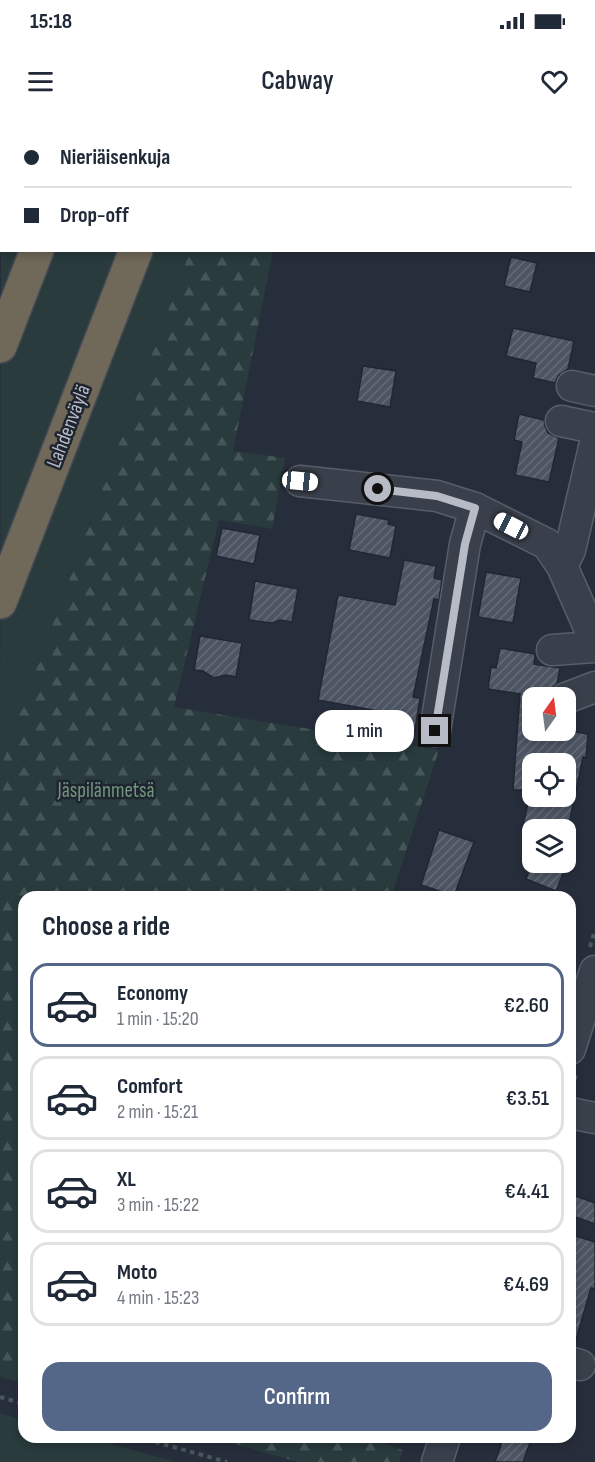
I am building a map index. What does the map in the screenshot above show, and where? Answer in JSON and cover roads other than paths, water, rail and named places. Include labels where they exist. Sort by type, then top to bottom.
[{"type":"highway","points":[[0,346],[36,252]]},
{"type":"highway","name":"Lahdenväylä","points":[[0,602],[135,252]]},
{"type":"street","points":[[561,421],[595,428]]},
{"type":"street","points":[[562,566],[570,549],[595,443]]},
{"type":"street","points":[[300,481],[437,496],[475,508],[547,544],[562,566],[595,641]]},
{"type":"street","points":[[435,731],[465,544],[475,508]]},
{"type":"street","points":[[552,651],[595,647]]},
{"type":"street","points":[[576,694],[595,687]]},
{"type":"street","points":[[576,1030],[595,971]]},
{"type":"street","points":[[576,1114],[595,1118]]},
{"type":"street","points":[[437,1462],[443,1443]]},
{"type":"park label","name":"Jäspilänmetsä","points":[[106,790]]}]
